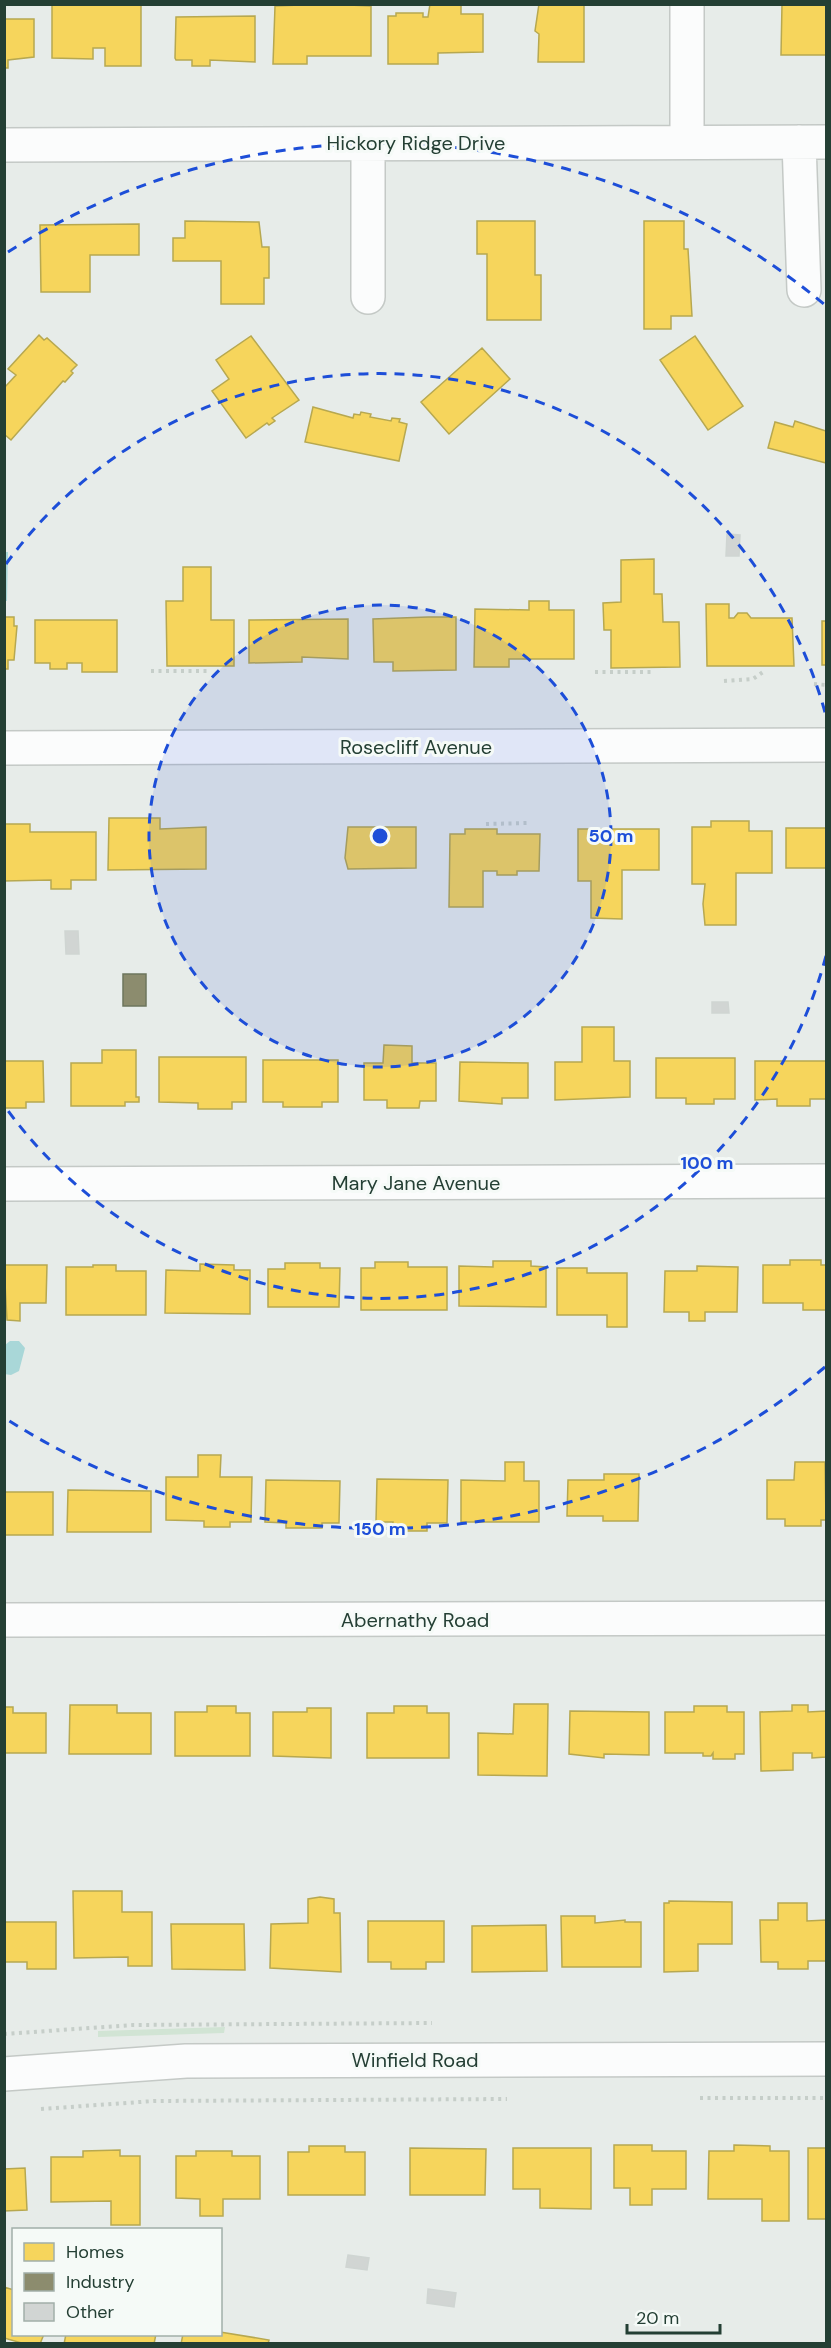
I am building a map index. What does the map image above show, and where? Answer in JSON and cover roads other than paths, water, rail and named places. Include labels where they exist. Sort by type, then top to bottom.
[{"type":"street","points":[[687,4],[687,141]]},
{"type":"street","points":[[804,290],[813,142]]},
{"type":"street","name":"Hickory Ridge Drive","points":[[4,145],[813,142]]},
{"type":"street","points":[[368,144],[368,297]]},
{"type":"street","name":"Rosecliff Avenue","points":[[4,748],[826,745]]},
{"type":"street","name":"Mary Jane Avenue","points":[[4,1184],[826,1181]]},
{"type":"street","name":"Abernathy Road","points":[[4,1620],[826,1618]]},
{"type":"street","name":"Winfield Road","points":[[4,2074],[186,2061],[826,2059]]},
{"type":"water","points":[[4,552],[8,552],[7,601],[5,601]]},
{"type":"water","points":[[10,1341],[19,1341],[25,1348],[19,1371],[11,1375],[4,1374],[5,1345]]}]
